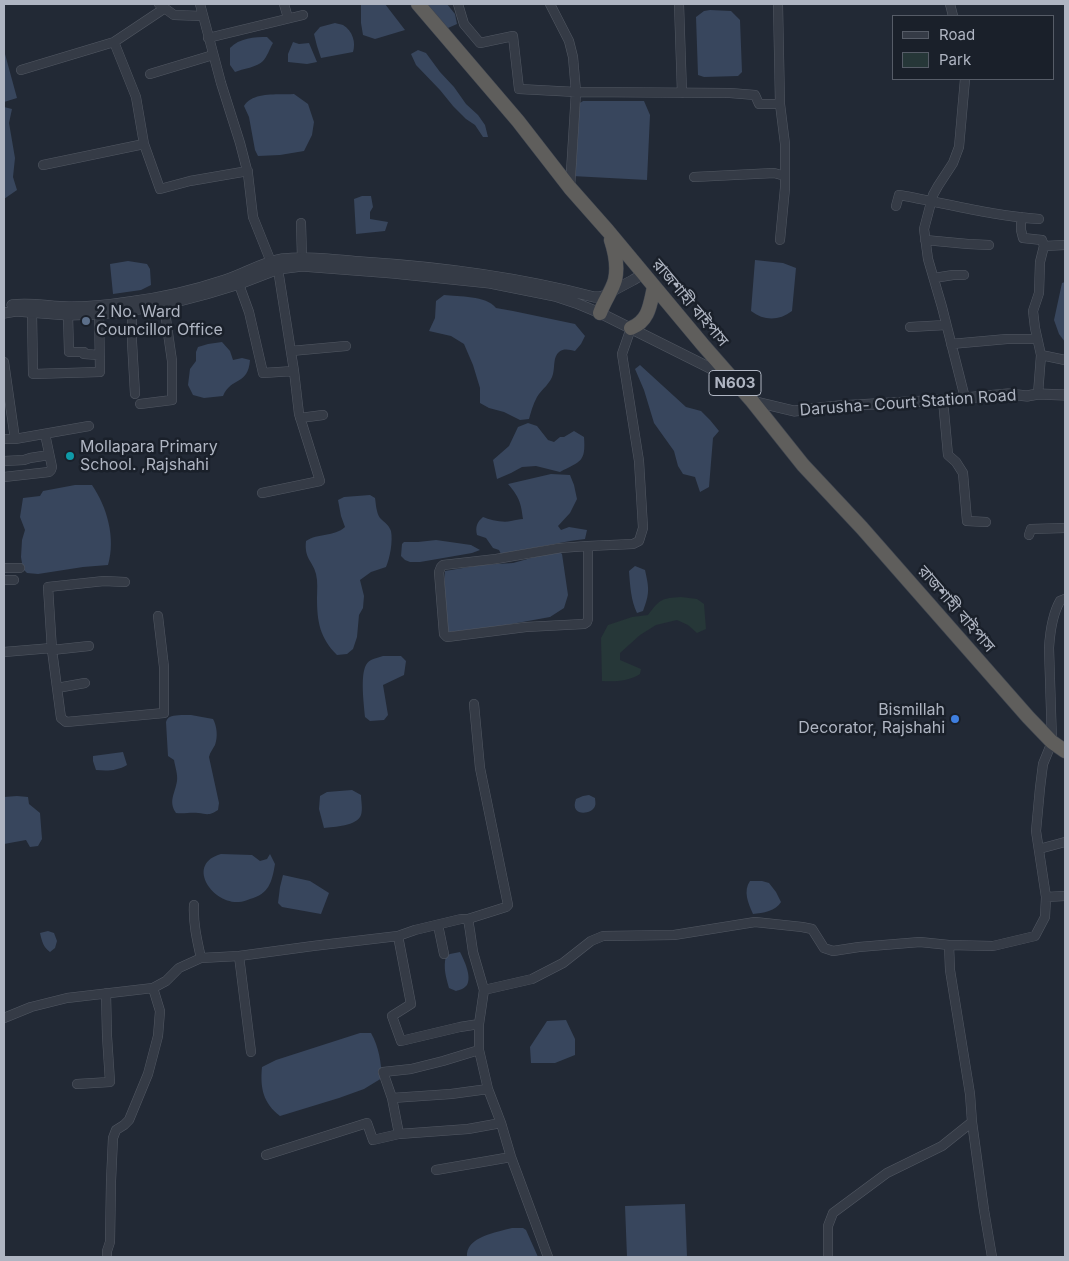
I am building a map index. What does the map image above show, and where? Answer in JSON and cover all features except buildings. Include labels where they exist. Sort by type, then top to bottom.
[{"type":"highway","name":"রাজশাহী বাইপাস","points":[[418,4],[518,121],[550,171],[570,188],[608,231],[642,274],[752,401],[803,465],[862,528],[1052,742],[1065,751]]},
{"type":"highway","points":[[600,313],[603,303],[615,281],[616,264],[614,249],[608,231]]},
{"type":"highway","points":[[631,328],[644,320],[654,287]]},
{"type":"street","points":[[200,4],[208,38],[248,171],[253,217],[275,264],[291,352],[300,418],[320,481],[262,494]]},
{"type":"street","points":[[284,4],[288,18]]},
{"type":"street","points":[[458,4],[464,24],[480,43],[513,36],[519,89],[576,92],[755,95],[759,104],[780,104]]},
{"type":"street","points":[[550,4],[569,42],[573,57],[576,92],[570,188]]},
{"type":"street","points":[[679,4],[682,93]]},
{"type":"street","points":[[778,4],[780,104],[785,144],[785,188],[780,240]]},
{"type":"street","points":[[21,70],[114,42],[162,6],[174,15],[202,16]]},
{"type":"street","points":[[208,38],[303,15]]},
{"type":"street","points":[[114,42],[136,97],[144,144],[160,189],[190,181],[248,171]]},
{"type":"street","points":[[150,74],[214,55]]},
{"type":"street","points":[[965,80],[959,147],[953,163],[938,186],[932,200],[924,229],[928,259],[965,398]]},
{"type":"street","points":[[43,165],[144,144]]},
{"type":"street","points":[[694,177],[774,173],[785,176]]},
{"type":"street","points":[[896,206],[899,195],[996,214],[1039,219]]},
{"type":"street","points":[[1021,218],[1023,238],[1042,240],[1044,246],[1040,262],[1039,293],[1033,311],[1041,355],[1038,394]]},
{"type":"street","points":[[301,223],[302,258]]},
{"type":"street","points":[[925,240],[989,245]]},
{"type":"street","points":[[1044,246],[1065,245]]},
{"type":"street","points":[[4,306],[16,304],[99,310],[132,310],[164,305],[237,280],[275,264],[302,258],[396,264],[492,275],[594,297],[609,293],[642,274]]},
{"type":"street","points":[[275,264],[490,283],[555,296],[600,313],[731,378]]},
{"type":"street","points":[[934,278],[964,275]]},
{"type":"street","points":[[4,313],[16,311],[68,315],[237,280]]},
{"type":"street","points":[[237,280],[249,312],[263,373],[294,371]]},
{"type":"street","points":[[140,404],[172,400],[172,361],[164,305]]},
{"type":"street","points":[[32,312],[33,374],[100,372],[99,310]]},
{"type":"street","points":[[132,310],[135,394]]},
{"type":"street","points":[[68,315],[69,352],[99,354]]},
{"type":"street","points":[[910,327],[946,325]]},
{"type":"street","points":[[588,546],[587,622],[584,624],[526,627],[446,637],[444,634],[440,572],[443,565],[496,560],[560,548],[588,546],[633,544],[639,541],[643,528],[639,461],[622,354],[631,328]]},
{"type":"street","points":[[951,344],[1007,339],[1037,339]]},
{"type":"street","points":[[291,352],[346,346]]},
{"type":"street","points":[[1041,355],[1065,360]]},
{"type":"street","points":[[4,362],[15,438]]},
{"type":"street","name":"Darusha- Court Station Road","points":[[752,401],[794,411],[1008,394],[1027,396],[1038,394],[1065,395]]},
{"type":"street","points":[[943,400],[948,455],[956,462],[963,473],[967,521],[986,522]]},
{"type":"street","points":[[300,418],[323,415]]},
{"type":"street","points":[[4,439],[89,426]]},
{"type":"street","points":[[4,477],[48,472],[51,470],[45,434]]},
{"type":"street","points":[[4,461],[24,460],[49,454]]},
{"type":"street","points":[[1029,535],[1031,529],[1065,528]]},
{"type":"street","points":[[4,568],[20,568]]},
{"type":"street","points":[[4,580],[14,580]]},
{"type":"street","points":[[125,582],[104,580],[48,586],[52,649],[61,718],[66,722],[164,713],[164,668],[158,616]]},
{"type":"street","points":[[484,990],[532,979],[563,963],[591,941],[603,936],[674,935],[755,922],[812,929],[824,948],[833,951],[920,942],[993,946],[1035,936],[1045,917],[1046,897],[1036,831],[1043,764],[1052,742],[1050,633],[1055,609],[1060,601],[1065,599]]},
{"type":"street","points":[[4,652],[89,646]]},
{"type":"street","points":[[57,688],[85,683]]},
{"type":"street","points":[[4,1018],[31,1007],[67,998],[153,988],[166,981],[179,968],[201,958],[239,956],[398,936],[415,930],[468,919],[506,907],[508,905],[480,768],[474,704]]},
{"type":"street","points":[[1039,849],[1065,842]]},
{"type":"street","points":[[1046,897],[1065,896]]},
{"type":"street","points":[[194,905],[196,937],[201,958]]},
{"type":"street","points":[[468,919],[473,952],[484,990],[479,1024],[480,1050],[488,1089],[502,1123],[511,1157],[548,1257]]},
{"type":"street","points":[[438,925],[444,954]]},
{"type":"street","points":[[398,936],[411,1004],[392,1016],[401,1041],[479,1024]]},
{"type":"street","points":[[949,945],[950,970],[970,1094],[972,1122],[992,1257]]},
{"type":"street","points":[[239,956],[251,1052]]},
{"type":"street","points":[[107,1257],[110,1242],[110,1181],[113,1138],[116,1130],[129,1120],[148,1074],[158,1036],[160,1011],[153,988]]},
{"type":"street","points":[[77,1084],[110,1082],[106,993]]},
{"type":"street","points":[[398,1134],[392,1098],[383,1072],[411,1069],[480,1050]]},
{"type":"street","points":[[392,1098],[451,1094],[488,1089]]},
{"type":"street","points":[[828,1257],[828,1226],[833,1213],[886,1173],[942,1146],[972,1122]]},
{"type":"street","points":[[266,1155],[367,1123],[373,1140],[398,1134],[468,1129],[502,1123]]},
{"type":"street","points":[[436,1170],[511,1157]]},
{"type":"green space","points":[[681,597],[697,599],[704,604],[706,629],[697,633],[688,625],[677,620],[656,625],[640,635],[620,653],[620,660],[641,669],[640,674],[622,680],[602,681],[601,638],[608,625],[632,617],[648,615],[662,600]]},
{"type":"water","points":[[361,4],[385,4],[405,30],[375,39],[363,35]]},
{"type":"water","points":[[427,4],[447,4],[455,14],[457,24],[448,28],[434,19]]},
{"type":"water","points":[[704,11],[731,11],[740,20],[742,72],[738,76],[704,77],[698,75],[696,17]]},
{"type":"water","points":[[335,23],[343,25],[351,34],[354,41],[353,52],[321,58],[314,34],[320,27]]},
{"type":"water","points":[[267,37],[273,43],[263,61],[235,72],[230,65],[230,48],[242,40]]},
{"type":"water","points":[[293,42],[299,44],[309,43],[317,62],[307,64],[288,62],[288,54]]},
{"type":"water","points":[[418,50],[426,53],[466,104],[478,115],[485,125],[488,137],[483,137],[475,125],[453,106],[416,65],[411,54]]},
{"type":"water","points":[[4,54],[17,98],[4,102]]},
{"type":"water","points":[[294,94],[308,104],[314,122],[312,135],[304,151],[258,156],[255,150],[249,117],[244,106],[248,101],[260,96]]},
{"type":"water","points":[[583,101],[644,101],[650,115],[647,180],[572,176],[575,106]]},
{"type":"water","points":[[4,107],[12,109],[9,123],[15,158],[13,177],[17,190],[4,199]]},
{"type":"water","points":[[362,196],[371,196],[373,207],[370,212],[370,219],[388,222],[385,231],[356,234],[354,199]]},
{"type":"water","points":[[755,260],[783,263],[796,268],[792,311],[782,317],[766,318],[751,311]]},
{"type":"water","points":[[128,261],[147,264],[150,269],[151,285],[141,290],[113,294],[110,264]]},
{"type":"water","points":[[1065,282],[1065,342],[1059,334],[1054,320],[1062,283]]},
{"type":"water","points":[[444,295],[479,299],[492,304],[496,308],[575,324],[585,336],[575,351],[565,350],[557,354],[552,377],[537,397],[529,419],[520,420],[480,403],[480,388],[464,344],[451,336],[429,331],[435,318],[436,301]]},
{"type":"water","points":[[222,342],[230,351],[233,360],[242,358],[250,360],[246,374],[231,386],[223,396],[204,398],[193,395],[188,385],[190,369],[196,361],[198,347]]},
{"type":"water","points":[[640,365],[686,407],[701,411],[719,431],[713,438],[709,487],[700,492],[695,477],[683,474],[678,466],[674,451],[654,423],[644,390],[635,369]]},
{"type":"water","points":[[528,423],[537,426],[548,440],[554,442],[574,431],[584,437],[583,457],[577,463],[560,472],[536,466],[522,467],[497,479],[493,460],[509,446],[518,427]]},
{"type":"water","points":[[551,474],[570,475],[577,499],[570,513],[558,526],[561,530],[569,527],[587,530],[585,539],[501,554],[499,550],[493,548],[486,538],[477,535],[477,525],[483,517],[504,522],[523,519],[519,500],[508,484]]},
{"type":"water","points":[[75,485],[92,485],[102,503],[109,523],[111,544],[108,565],[38,574],[27,573],[23,569],[21,557],[22,540],[25,530],[20,517],[23,498],[40,496],[43,491]]},
{"type":"water","points":[[370,495],[375,498],[380,518],[388,525],[391,531],[390,554],[386,567],[371,572],[360,580],[364,596],[363,608],[359,615],[357,637],[353,649],[347,654],[337,655],[323,636],[321,629],[318,615],[317,577],[307,556],[306,541],[336,532],[345,527],[338,500],[344,497]]},
{"type":"water","points":[[436,540],[471,545],[480,550],[420,562],[410,562],[401,556],[402,544],[404,542]]},
{"type":"water","points":[[559,551],[562,554],[568,595],[564,608],[550,617],[473,631],[448,632],[443,605],[445,571],[481,565],[513,563]]},
{"type":"water","points":[[635,566],[645,570],[648,586],[647,600],[643,611],[637,613],[632,598],[629,571]]},
{"type":"water","points":[[383,656],[401,656],[406,661],[404,675],[383,685],[388,715],[384,720],[370,721],[365,717],[364,670],[369,661]]},
{"type":"water","points":[[181,715],[213,719],[215,725],[216,742],[209,757],[219,803],[218,810],[210,814],[176,813],[174,809],[173,797],[177,776],[174,760],[168,756],[166,722],[170,717]]},
{"type":"water","points":[[123,752],[127,765],[112,770],[96,770],[93,756]]},
{"type":"water","points":[[352,790],[361,795],[362,810],[359,819],[350,824],[324,828],[319,809],[320,796],[327,792]]},
{"type":"water","points":[[589,795],[595,798],[593,809],[582,813],[578,811],[575,805],[576,799]]},
{"type":"water","points":[[4,797],[28,797],[29,804],[40,813],[42,839],[38,846],[30,847],[26,840],[4,844]]},
{"type":"water","points":[[221,854],[252,855],[260,861],[267,859],[270,854],[275,864],[271,882],[262,894],[240,902],[229,901],[220,897],[206,883],[204,874],[205,866],[210,859]]},
{"type":"water","points":[[283,875],[310,881],[329,893],[321,914],[282,907],[278,903]]},
{"type":"water","points":[[750,881],[769,883],[781,902],[779,905],[769,911],[753,914],[747,893]]},
{"type":"water","points":[[48,931],[54,933],[57,941],[55,948],[50,952],[44,946],[40,933]]},
{"type":"water","points":[[460,952],[469,977],[467,985],[456,991],[449,988],[445,972],[445,960],[446,956]]},
{"type":"water","points":[[566,1020],[575,1039],[575,1055],[555,1063],[531,1063],[530,1047],[547,1021]]},
{"type":"water","points":[[360,1033],[371,1033],[374,1038],[379,1055],[382,1078],[364,1089],[339,1098],[280,1116],[274,1111],[266,1100],[262,1088],[262,1067],[276,1060]]},
{"type":"water","points":[[685,1204],[687,1257],[627,1257],[625,1206]]},
{"type":"water","points":[[512,1228],[523,1228],[526,1230],[538,1257],[467,1257],[468,1250],[476,1240],[483,1236]]},
{"type":"place","name":"2 No. Ward Councillor Office","points":[[86,321]]},
{"type":"place","name":"Mollapara Primary School. ,Rajshahi","points":[[70,456]]},
{"type":"place","name":"Bismillah Decorator, Rajshahi","points":[[955,719]]}]
